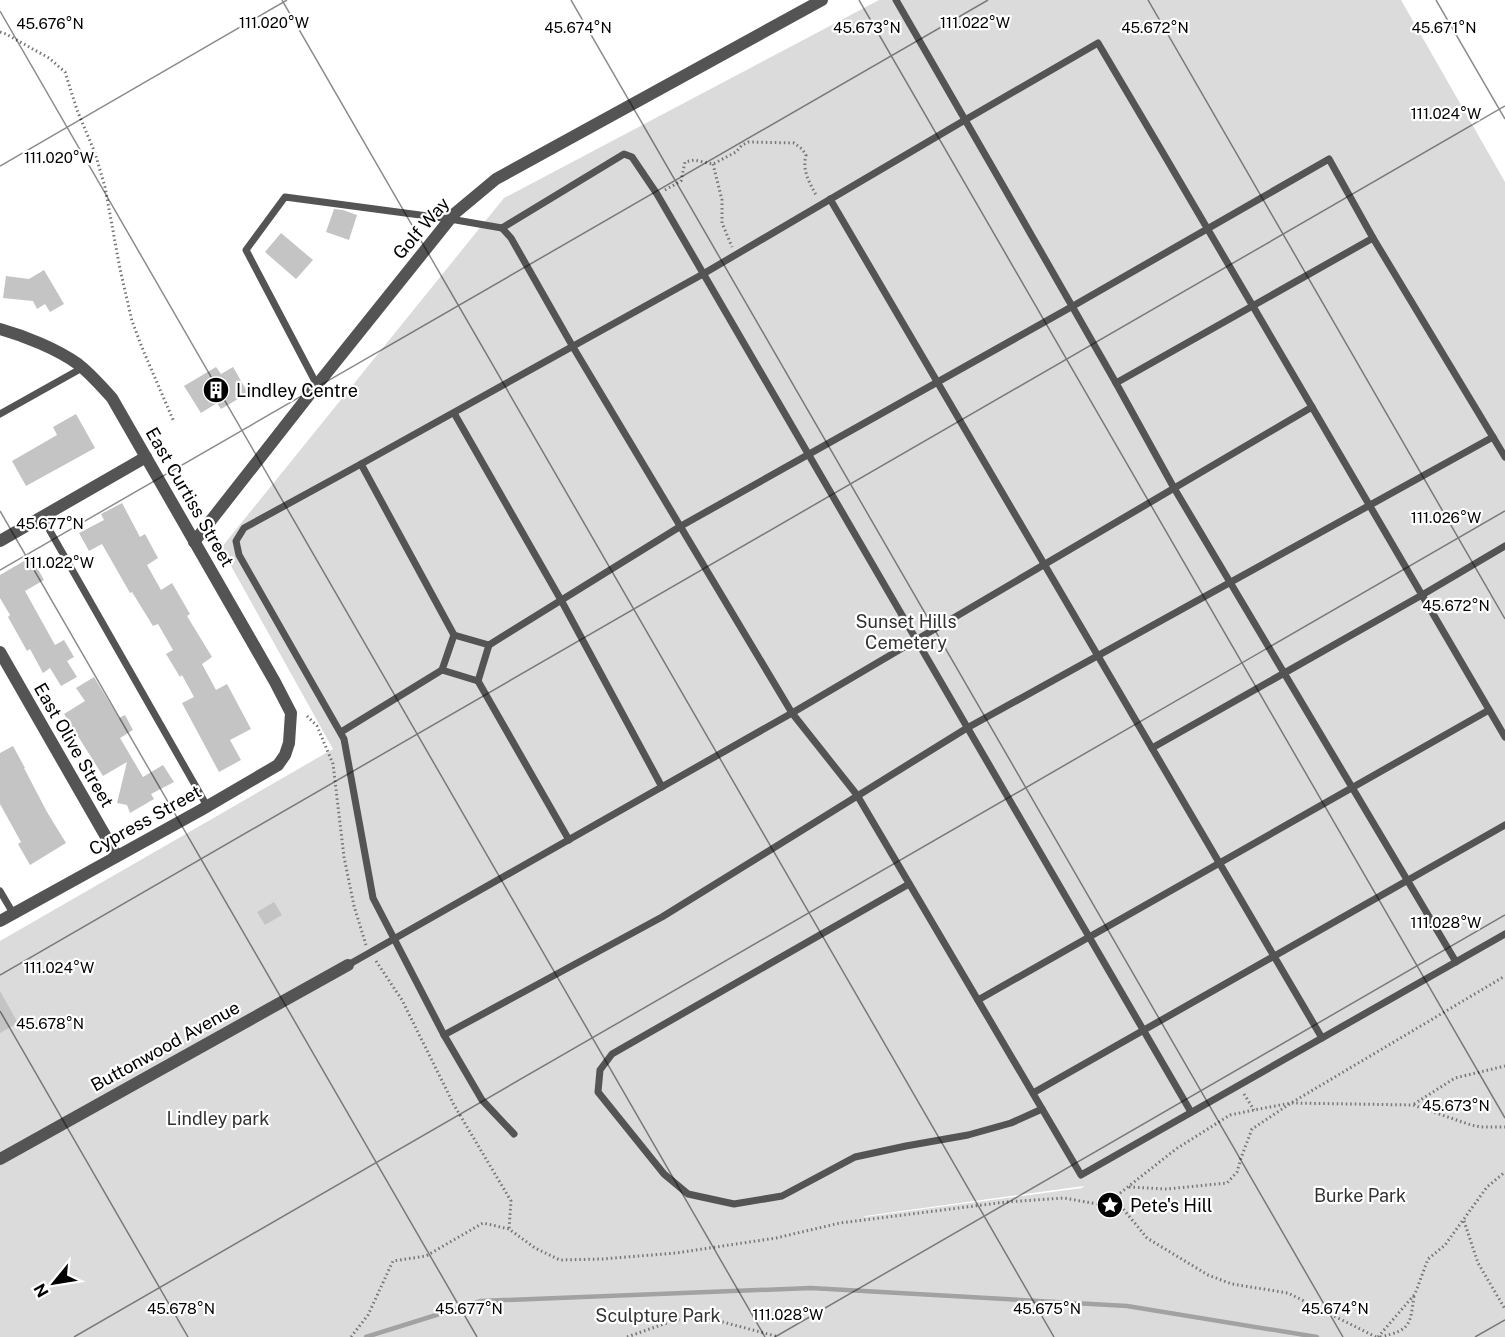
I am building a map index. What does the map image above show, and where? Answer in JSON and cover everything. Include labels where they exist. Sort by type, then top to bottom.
[{"type":"street","name":"Golf Way","points":[[195,542],[454,214],[496,179],[822,0]]},
{"type":"street","name":"East Curtiss Street","points":[[0,329],[58,352],[82,368],[112,399],[275,682],[291,713],[290,734]]},
{"type":"street","points":[[0,541],[146,457]]},
{"type":"street","name":"East Olive Street","points":[[0,652],[117,856]]},
{"type":"street","name":"Cypress Street","points":[[0,921],[278,765],[285,755],[290,734]]},
{"type":"street","name":"Buttonwood Avenue","points":[[0,1159],[348,965]]},
{"type":"lane","points":[[896,0],[1174,488],[1456,962]]},
{"type":"lane","points":[[514,1134],[482,1100],[444,1035],[373,898],[344,739],[239,555],[236,541],[244,528],[703,274],[1098,43],[1505,737]]},
{"type":"lane","points":[[502,228],[624,154],[632,157],[657,194],[1191,1112]]},
{"type":"lane","points":[[478,681],[489,645],[681,526],[1329,159],[1505,457]]},
{"type":"lane","points":[[317,385],[246,250],[285,197],[502,228],[511,238],[573,347],[792,713],[857,795],[1081,1175],[1505,934]]},
{"type":"lane","points":[[830,199],[1322,1038]]},
{"type":"lane","points":[[1116,383],[1374,238]]},
{"type":"lane","points":[[0,414],[82,368]]},
{"type":"lane","points":[[348,965],[792,713],[1312,407]]},
{"type":"lane","points":[[454,412],[561,600],[662,787]]},
{"type":"lane","points":[[444,1035],[662,917],[967,728],[1493,437]]},
{"type":"lane","points":[[361,464],[454,635],[489,645]]},
{"type":"lane","points":[[42,517],[207,806]]},
{"type":"lane","points":[[1152,748],[1505,546]]},
{"type":"lane","points":[[341,732],[442,670],[454,635]]},
{"type":"lane","points":[[442,670],[478,681],[569,840]]},
{"type":"lane","points":[[978,1000],[1489,710]]},
{"type":"lane","points":[[1032,1093],[1505,825]]},
{"type":"lane","points":[[909,884],[612,1054],[600,1070],[598,1092],[664,1174],[688,1194],[734,1204],[782,1196],[855,1157],[968,1135],[1011,1123],[1042,1109]]},
{"type":"lane","points":[[0,891],[13,914]]},
{"type":"path","points":[[0,32],[49,58],[65,72],[105,187],[132,321],[174,422]]},
{"type":"path","points":[[657,194],[681,182],[685,162],[694,160],[713,164],[749,142],[794,142],[806,155],[804,163],[806,175],[821,205]]},
{"type":"path","points":[[713,164],[722,200],[722,223],[735,255]]},
{"type":"path","points":[[1128,1187],[1167,1189],[1227,1183],[1237,1172],[1252,1129],[1291,1103],[1505,976]]},
{"type":"path","points":[[1413,1105],[1455,1078],[1505,1066]]},
{"type":"path","points":[[1239,1085],[1254,1110]]},
{"type":"path","points":[[351,1337],[368,1315],[393,1261],[426,1256],[483,1223],[509,1229],[536,1248],[560,1260],[676,1253],[776,1238],[840,1223],[1006,1202],[1064,1198],[1097,1204],[1115,1197],[1176,1149],[1230,1115],[1291,1103],[1413,1105],[1472,1125],[1505,1126]]},
{"type":"path","points":[[1115,1197],[1147,1238],[1208,1275],[1232,1284],[1288,1293],[1378,1337],[1402,1331],[1410,1320],[1414,1294],[1428,1259],[1445,1245],[1487,1187],[1505,1172]]},
{"type":"path","points":[[1463,1221],[1478,1263],[1505,1309]]},
{"type":"path","points":[[1378,1337],[1414,1294]]},
{"type":"path","points":[[627,1337],[675,1320],[704,1317],[779,1337]]},
{"type":"green space","name":"Sunset Hills Cemetery","points":[[879,0],[1401,0],[1505,182],[1505,1337],[0,1337],[0,941],[333,749],[221,548],[504,198]],"holes":[[[1084,1186],[1082,1188],[864,1217]]]},
{"type":"building","points":[[334,209],[357,215],[349,240],[326,232]]},
{"type":"building","points":[[281,233],[313,260],[296,279],[265,252]]},
{"type":"building","points":[[44,270],[64,304],[50,312],[45,304],[37,309],[33,301],[3,298],[6,276],[29,279]]},
{"type":"building","name":"Lindley Centre","points":[[216,367],[221,374],[233,367],[248,393],[221,409],[217,403],[201,413],[184,386]]},
{"type":"building","points":[[76,414],[95,448],[26,486],[12,461],[57,435],[53,427]]},
{"type":"building","points":[[122,503],[140,537],[145,534],[158,558],[147,565],[161,590],[172,583],[190,614],[187,616],[212,657],[202,664],[216,690],[227,684],[251,729],[230,740],[241,760],[219,772],[182,703],[194,697],[182,675],[180,677],[166,654],[173,650],[158,624],[153,626],[132,592],[130,593],[102,544],[89,551],[79,533],[104,520],[101,514]]},
{"type":"building","points":[[31,557],[44,580],[25,591],[55,645],[64,640],[74,657],[67,661],[77,677],[61,686],[50,668],[43,673],[30,649],[27,651],[0,598],[0,575]]},
{"type":"building","points":[[94,677],[119,718],[125,715],[133,730],[120,738],[143,777],[163,765],[174,782],[151,794],[154,799],[130,813],[127,805],[117,803],[127,762],[103,776],[64,714],[85,701],[76,688]]},
{"type":"building","points":[[13,746],[47,812],[66,843],[30,865],[18,844],[21,842],[0,804],[0,753]]},
{"type":"building","points":[[274,902],[282,915],[265,925],[257,912]]},
{"type":"building","points":[[0,991],[18,1023],[0,1033]]},
{"type":"waterway","points":[[366,1337],[481,1301],[811,1288],[1127,1306],[1317,1337]]},
{"type":"place","name":"Lindley Centre","points":[[216,390]]},
{"type":"place","name":"Pete's Hill","points":[[1110,1205]]},
{"type":"park label","name":"Lindley park","points":[[218,1118]]},
{"type":"park label","name":"Burke Park","points":[[1360,1195]]},
{"type":"park label","name":"Sculpture Park","points":[[658,1315]]}]
